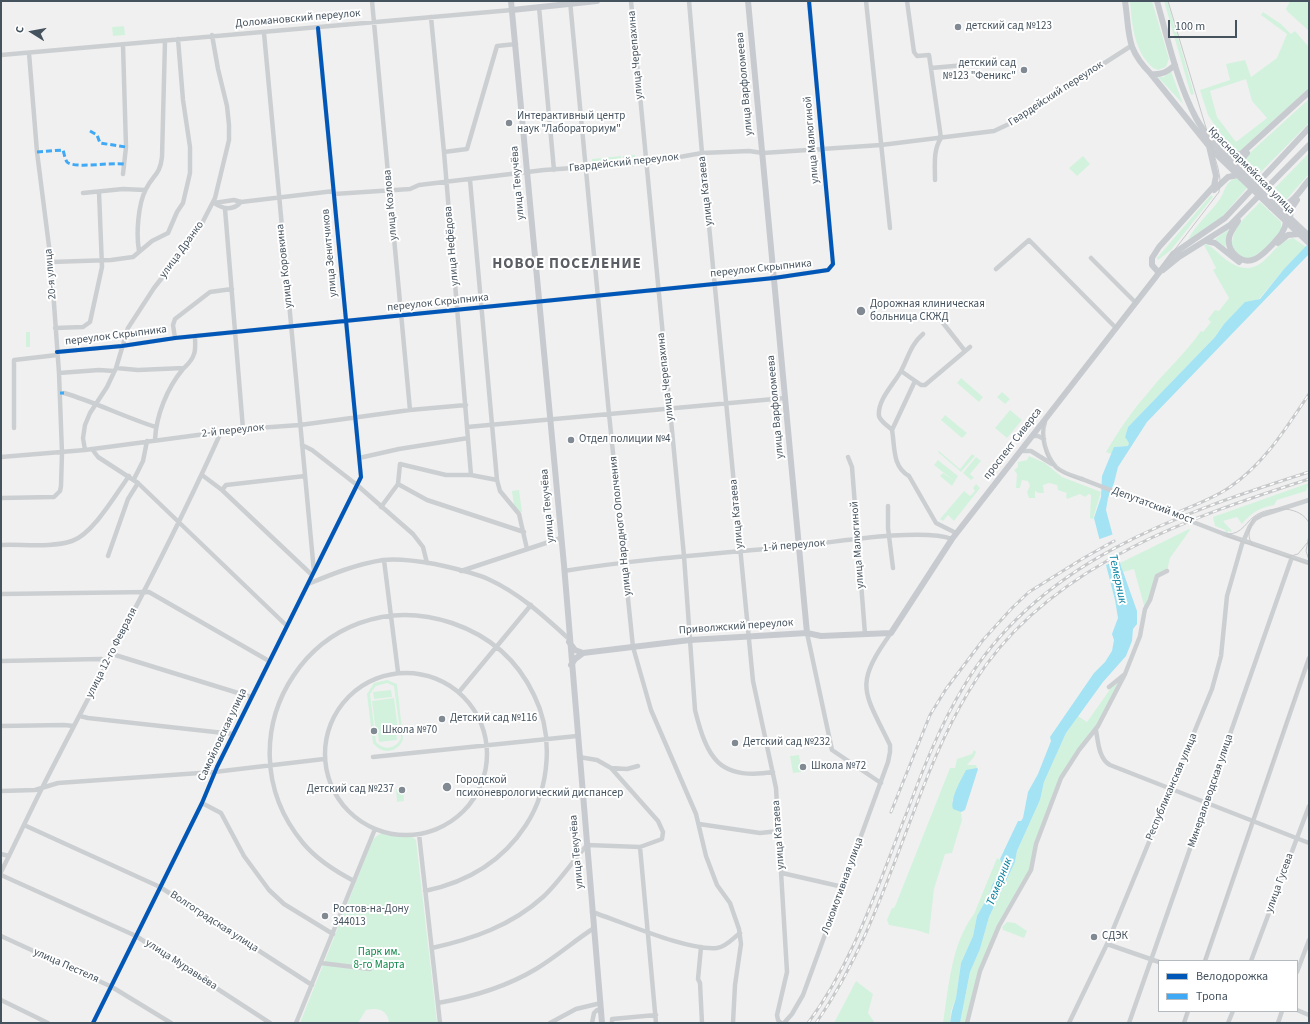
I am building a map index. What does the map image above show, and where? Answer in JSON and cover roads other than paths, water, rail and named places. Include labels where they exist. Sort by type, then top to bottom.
[{"type":"main road","name":"улица Текучёва","points":[[511,1],[564,571],[601,1008],[601,1023]]},
{"type":"main road","name":"Доломановский переулок","points":[[512,10],[570,2],[597,1]]},
{"type":"main road","name":"улица Варфоломеева","points":[[748,1],[807,632]]},
{"type":"main road","points":[[1125,1],[1131,46]]},
{"type":"main road","name":"Красноармейская улица","points":[[1157,1],[1175,65],[1196,118],[1217,148],[1225,155],[1240,174]]},
{"type":"main road","name":"Красноармейская улица","points":[[1131,46],[1141,63],[1208,144],[1304,235],[1309,243]]},
{"type":"main road","points":[[1151,74],[1160,75],[1167,72],[1175,65]]},
{"type":"main road","points":[[1225,155],[1240,154],[1309,92]]},
{"type":"main road","points":[[1156,252],[1220,183],[1228,177],[1240,174],[1241,160],[1244,156],[1309,96]]},
{"type":"main road","name":"проспект Сиверса","points":[[891,633],[956,533],[1173,254],[1225,218],[1309,128]]},
{"type":"main road","points":[[1159,273],[1153,268],[1151,262],[1156,252],[1214,186],[1216,176],[1208,144]]},
{"type":"main road","name":"проспект Сиверса","points":[[1159,273],[1179,257],[1224,230],[1244,213],[1309,145]]},
{"type":"main road","points":[[1274,206],[1283,206],[1291,202],[1309,180]]},
{"type":"main road","points":[[1244,213],[1232,230],[1229,238],[1231,250],[1243,260],[1253,260],[1260,256],[1280,236],[1284,230],[1294,204],[1309,186]]},
{"type":"main road","points":[[1206,241],[1215,243],[1237,262],[1250,264],[1263,258],[1288,235],[1304,235]]},
{"type":"main road","name":"Приволжский переулок","points":[[583,653],[690,640],[807,632],[821,636],[891,633]]},
{"type":"main road","points":[[569,640],[575,650],[583,653]]},
{"type":"main road","points":[[571,665],[574,659],[583,653]]},
{"type":"street","name":"улица Козлова","points":[[372,1],[410,410]]},
{"type":"street","name":"улица Черепахина","points":[[631,1],[657,289],[684,556],[695,710],[699,727],[715,759],[729,771],[742,775],[773,772]]},
{"type":"street","name":"улица Катаева","points":[[689,1],[702,154],[728,403],[748,637],[753,681],[776,788],[787,972],[777,1015],[778,1020],[781,1023]]},
{"type":"street","name":"улица Малюгиной","points":[[809,1],[821,149],[833,264],[828,270],[822,272]]},
{"type":"street","points":[[866,1],[880,145],[890,228]]},
{"type":"street","points":[[907,1],[914,52],[917,56],[929,55],[941,138],[936,145],[934,162],[935,180]]},
{"type":"street","name":"улица Народного Ополчения","points":[[570,2],[609,414],[634,647],[652,710],[699,824],[706,856],[717,885],[730,902],[740,933],[741,944],[735,985],[733,1023]]},
{"type":"street","points":[[538,7],[554,170]]},
{"type":"street","name":"Доломановский переулок","points":[[1,55],[123,45],[212,35],[318,28],[512,10]]},
{"type":"street","name":"улица Нефёдова","points":[[431,17],[447,183],[471,475]]},
{"type":"street","name":"улица Зенитчиков","points":[[318,28],[361,477]]},
{"type":"street","name":"улица Коровкина","points":[[264,32],[278,197],[292,326],[313,574]]},
{"type":"street","name":"улица Дранко","points":[[85,450],[83,438],[85,425],[94,405],[115,370],[128,328],[154,288],[197,233],[214,203],[223,168],[228,140],[228,126],[227,106],[212,35]]},
{"type":"street","points":[[50,262],[133,257],[152,241],[168,233],[177,212],[183,203],[190,180],[190,147],[183,100],[178,39]]},
{"type":"street","points":[[139,251],[137,238],[142,198],[145,190],[161,169],[165,41]]},
{"type":"street","points":[[444,152],[467,148],[497,46],[516,44]]},
{"type":"street","points":[[123,45],[126,148],[124,174]]},
{"type":"street","name":"Гвардейский переулок","points":[[214,203],[234,200],[241,202],[334,192],[410,189],[419,186],[554,170],[646,163],[702,154],[749,151],[763,153],[880,145],[994,130],[1004,127],[1131,46]]},
{"type":"street","name":"20-я улица","points":[[1,498],[50,498],[58,495],[61,486],[62,453],[59,373],[54,328],[50,262],[37,152],[29,53]]},
{"type":"street","points":[[931,68],[988,63]]},
{"type":"street","points":[[470,180],[497,480],[500,490],[519,514],[524,532],[526,549]]},
{"type":"street","points":[[83,193],[123,188],[145,190]]},
{"type":"street","points":[[54,328],[83,327],[90,322],[101,275],[102,260],[99,192]]},
{"type":"street","name":"Гвардейский переулок","points":[[225,209],[232,208],[241,202]]},
{"type":"street","points":[[214,203],[225,209],[243,429]]},
{"type":"street","points":[[996,269],[1029,240],[1116,328]]},
{"type":"street","points":[[1090,258],[1136,303]]},
{"type":"street","name":"переулок Скрыпника","points":[[14,428],[14,360],[175,338],[346,322],[822,272]]},
{"type":"street","points":[[175,338],[175,319],[210,292],[232,289]]},
{"type":"street","points":[[943,323],[965,351]]},
{"type":"street","points":[[892,430],[880,420],[880,410],[883,400],[901,371],[916,339],[923,334]]},
{"type":"street","points":[[155,440],[156,427],[164,402],[184,368],[191,361],[194,353],[195,336]]},
{"type":"street","points":[[901,371],[921,385],[924,385],[946,365],[953,362],[970,347]]},
{"type":"street","points":[[59,373],[99,370],[184,368]]},
{"type":"street","points":[[915,381],[892,430],[895,455],[901,471],[909,476],[937,524],[956,533]]},
{"type":"street","points":[[64,393],[82,398],[94,405],[156,427]]},
{"type":"street","points":[[467,427],[786,398]]},
{"type":"street","name":"2-й переулок","points":[[1,457],[62,453],[243,429],[300,425],[410,410],[466,405]]},
{"type":"street","points":[[1047,417],[1044,425],[1044,439],[1048,454],[1056,467]]},
{"type":"street","name":"улица 12-го Февраля","points":[[1,874],[42,789],[202,475],[221,432]]},
{"type":"street","points":[[1032,436],[1038,436],[1044,439]]},
{"type":"street","points":[[359,458],[399,449],[468,438]]},
{"type":"street","points":[[1,544],[60,544],[73,540],[92,526],[132,477],[143,461],[147,441]]},
{"type":"street","points":[[302,445],[312,450],[357,485],[413,534],[423,547],[427,563]]},
{"type":"street","points":[[92,449],[98,457],[132,477],[287,626]]},
{"type":"street","name":"Депутатский мост","points":[[1020,451],[1031,451],[1066,473],[1224,534],[1309,563]]},
{"type":"street","name":"улица Малюгиной","points":[[848,457],[852,467],[865,634]]},
{"type":"street","points":[[381,507],[398,484],[400,464],[446,475],[471,475],[497,480]]},
{"type":"street","points":[[202,475],[222,490],[313,574]]},
{"type":"street","points":[[222,490],[226,485],[305,476]]},
{"type":"street","name":"Самойловская улица","points":[[93,1023],[202,803],[214,772],[361,477]]},
{"type":"street","points":[[108,556],[128,499],[138,483]]},
{"type":"street","points":[[398,484],[428,500],[524,532]]},
{"type":"street","name":"Республиканская улица","points":[[1069,1023],[1107,944],[1202,715],[1217,673],[1223,639],[1226,596],[1243,541],[1250,526],[1258,517],[1309,500]]},
{"type":"street","points":[[888,506],[889,537],[893,568]]},
{"type":"street","name":"1-й переулок","points":[[564,571],[624,562],[889,537],[936,534],[952,539]]},
{"type":"street","points":[[461,571],[561,538]]},
{"type":"street","name":"Минераловодская улица","points":[[1129,1023],[1208,802],[1292,557]]},
{"type":"street","points":[[384,560],[398,672]]},
{"type":"street","points":[[308,584],[363,564],[384,560],[427,563],[488,579],[513,592],[569,640]]},
{"type":"street","points":[[967,1023],[980,971],[999,926],[1031,870],[1036,844],[1061,778],[1079,750],[1096,730],[1125,674],[1140,636],[1145,609],[1150,600],[1156,580],[1160,573],[1167,571]]},
{"type":"street","points":[[1,594],[143,592],[154,594],[269,661]]},
{"type":"street","points":[[459,692],[531,606]]},
{"type":"street","points":[[354,881],[334,870],[319,859],[304,844],[294,831],[279,804],[273,785],[270,765],[272,726],[280,699],[292,677],[308,656],[328,639],[348,627],[391,614],[426,616],[446,621],[475,632],[497,646],[513,661],[527,680],[537,700],[547,739],[547,759],[542,789],[532,817],[516,840],[499,858],[480,872],[444,887],[425,891]]},
{"type":"street","name":"улица Варфоломеева","points":[[807,632],[832,750],[881,783]]},
{"type":"street","name":"Локомотивная улица","points":[[784,1023],[792,1014],[803,995],[881,783],[890,752],[890,745],[870,703],[866,684],[866,674],[875,655],[891,633]]},
{"type":"street","points":[[112,654],[251,697]]},
{"type":"street","points":[[1205,960],[1309,658]]},
{"type":"street","points":[[1,661],[101,659],[108,661]]},
{"type":"street","points":[[398,672],[414,672],[430,676],[445,682],[459,692],[472,706],[480,720],[487,745],[485,772],[480,787],[471,802],[460,815],[447,824],[419,834],[392,834],[375,829],[345,809],[332,789],[324,760],[327,732],[334,715],[344,701],[366,682],[380,676],[398,672]]},
{"type":"street","points":[[1109,687],[1125,674]]},
{"type":"street","points":[[80,716],[233,734]]},
{"type":"street","points":[[1,726],[74,726]]},
{"type":"street","points":[[1096,730],[1100,752],[1107,763],[1170,790],[1208,802],[1309,843]]},
{"type":"street","points":[[373,757],[577,736]]},
{"type":"street","points":[[432,948],[472,938],[508,922],[525,911],[543,897],[587,845],[640,847],[658,840],[663,836],[663,832],[658,821],[611,768],[597,760],[579,757]]},
{"type":"street","points":[[1,791],[42,789],[58,783],[214,772],[324,760]]},
{"type":"street","points":[[611,768],[627,769],[638,766]]},
{"type":"street","points":[[202,803],[221,813],[244,856],[269,890],[284,904],[333,934]]},
{"type":"street","name":"улица Гусева","points":[[1252,960],[1309,806]]},
{"type":"street","points":[[699,824],[760,833],[779,831]]},
{"type":"street","name":"Волгоградская улица","points":[[24,825],[160,887],[312,985]]},
{"type":"street","points":[[296,1023],[375,829]]},
{"type":"street","points":[[419,834],[440,1023]]},
{"type":"street","points":[[640,847],[656,1023]]},
{"type":"street","points":[[1,854],[9,856]]},
{"type":"street","points":[[782,873],[843,887]]},
{"type":"street","name":"улица Муравьёва","points":[[1,874],[136,936],[270,1023]]},
{"type":"street","points":[[592,912],[648,932],[701,947],[718,948],[725,946],[740,933]]},
{"type":"street","points":[[438,1003],[485,992],[519,978],[551,959],[594,928]]},
{"type":"street","name":"улица Пестеля","points":[[1,936],[112,987],[171,1023]]},
{"type":"street","points":[[1298,969],[1309,940]]},
{"type":"street","points":[[1107,944],[1158,962]]},
{"type":"street","points":[[701,947],[698,979],[700,983],[702,1023]]},
{"type":"street","points":[[321,963],[370,969]]},
{"type":"street","points":[[1,1000],[48,1023]]},
{"type":"street","points":[[550,1023],[576,1009],[593,1004],[601,1008]]},
{"type":"street","points":[[592,1023],[594,1013],[593,1004]]},
{"type":"street","points":[[594,1013],[601,1008]]},
{"type":"street","points":[[1298,1010],[1309,1015]]},
{"type":"street","points":[[1184,1023],[1188,1012]]},
{"type":"street","points":[[1228,1023],[1233,1012]]},
{"type":"street","points":[[1278,1023],[1282,1012]]},
{"type":"street","points":[[612,1021],[656,1015]]},
{"type":"water","name":"Темерник","points":[[1309,243],[1309,254],[1147,422],[1118,467],[1108,498],[1106,510],[1121,566],[1137,611],[1137,624],[1133,629],[1132,641],[1126,656],[1103,682],[1066,733],[1044,782],[1040,800],[1017,851],[1015,862],[989,917],[980,949],[970,972],[960,1023],[950,1023],[956,998],[961,963],[973,936],[977,916],[990,893],[992,885],[1003,867],[1000,859],[1018,821],[1021,821],[1023,818],[1028,792],[1038,774],[1051,741],[1050,737],[1094,673],[1105,662],[1112,651],[1114,640],[1112,634],[1118,618],[1115,600],[1094,518],[1101,497],[1102,476],[1114,447],[1128,446],[1129,443],[1125,437],[1128,427],[1215,337],[1224,324],[1245,302],[1260,299],[1284,269]]},
{"type":"water","points":[[978,769],[965,810],[961,812],[953,809],[952,805],[954,794],[966,770]]},
{"type":"tram line","points":[[1168,1],[1218,168],[1220,179],[1219,192],[1047,416],[1043,432],[1045,449],[1052,463],[1065,474],[1243,542],[1309,564]]},
{"type":"tram line","points":[[1227,534],[1232,534],[1241,530],[1258,514],[1271,510],[1286,509],[1300,513],[1309,523]]},
{"type":"tram line","points":[[1253,519],[1249,530],[1249,537],[1254,546]]},
{"type":"tram line","points":[[1309,535],[1306,551],[1309,560]]},
{"type":"tram line","points":[[1287,557],[1298,554],[1307,543]]},
{"type":"tram line","points":[[1204,960],[1309,655]]},
{"type":"tram line","points":[[1183,1023],[1187,1012]]},
{"type":"railway","points":[[1172,515],[1216,495],[1242,478],[1274,444],[1309,394]]},
{"type":"railway","points":[[808,1023],[825,999],[852,948],[926,764],[947,716],[964,686],[995,643],[1031,606],[1071,574],[1115,548],[1162,525],[1210,506],[1309,472]]},
{"type":"railway","points":[[816,1023],[849,969],[863,940],[949,727],[966,695],[986,665],[1017,629],[1052,597],[1091,570],[1132,547],[1175,527],[1220,509],[1309,479]]},
{"type":"railway","points":[[891,812],[930,715],[946,689],[983,640],[1012,608],[1029,592],[1114,541]]},
{"type":"place","name":"детский сад №123","points":[[958,27]]},
{"type":"place","name":"детский сад №123 \"Феникс\"","points":[[1024,70]]},
{"type":"place","name":"Интерактивный центр наук \"Лабораториум\"","points":[[509,123]]},
{"type":"place","name":"Дорожная клиническая больница СКЖД","points":[[861,311]]},
{"type":"place","name":"Отдел полиции №4","points":[[571,440]]},
{"type":"place","name":"Детский сад №116","points":[[442,719]]},
{"type":"place","name":"Школа №70","points":[[374,731]]},
{"type":"place","name":"Детский сад №232","points":[[735,743]]},
{"type":"place","name":"Школа №72","points":[[803,767]]},
{"type":"place","name":"Городской психоневрологический диспансер","points":[[447,787]]},
{"type":"place","name":"Детский сад №237","points":[[402,790]]},
{"type":"place","name":"Ростов-на-Дону 344013","points":[[325,916]]},
{"type":"place","name":"СДЭК","points":[[1094,937]]},
{"type":"district","name":"НОВОЕ ПОСЕЛЕНИЕ","points":[[567,265]]},
{"type":"park label","name":"Парк им. 8-го Марта","points":[[379,959]]}]
